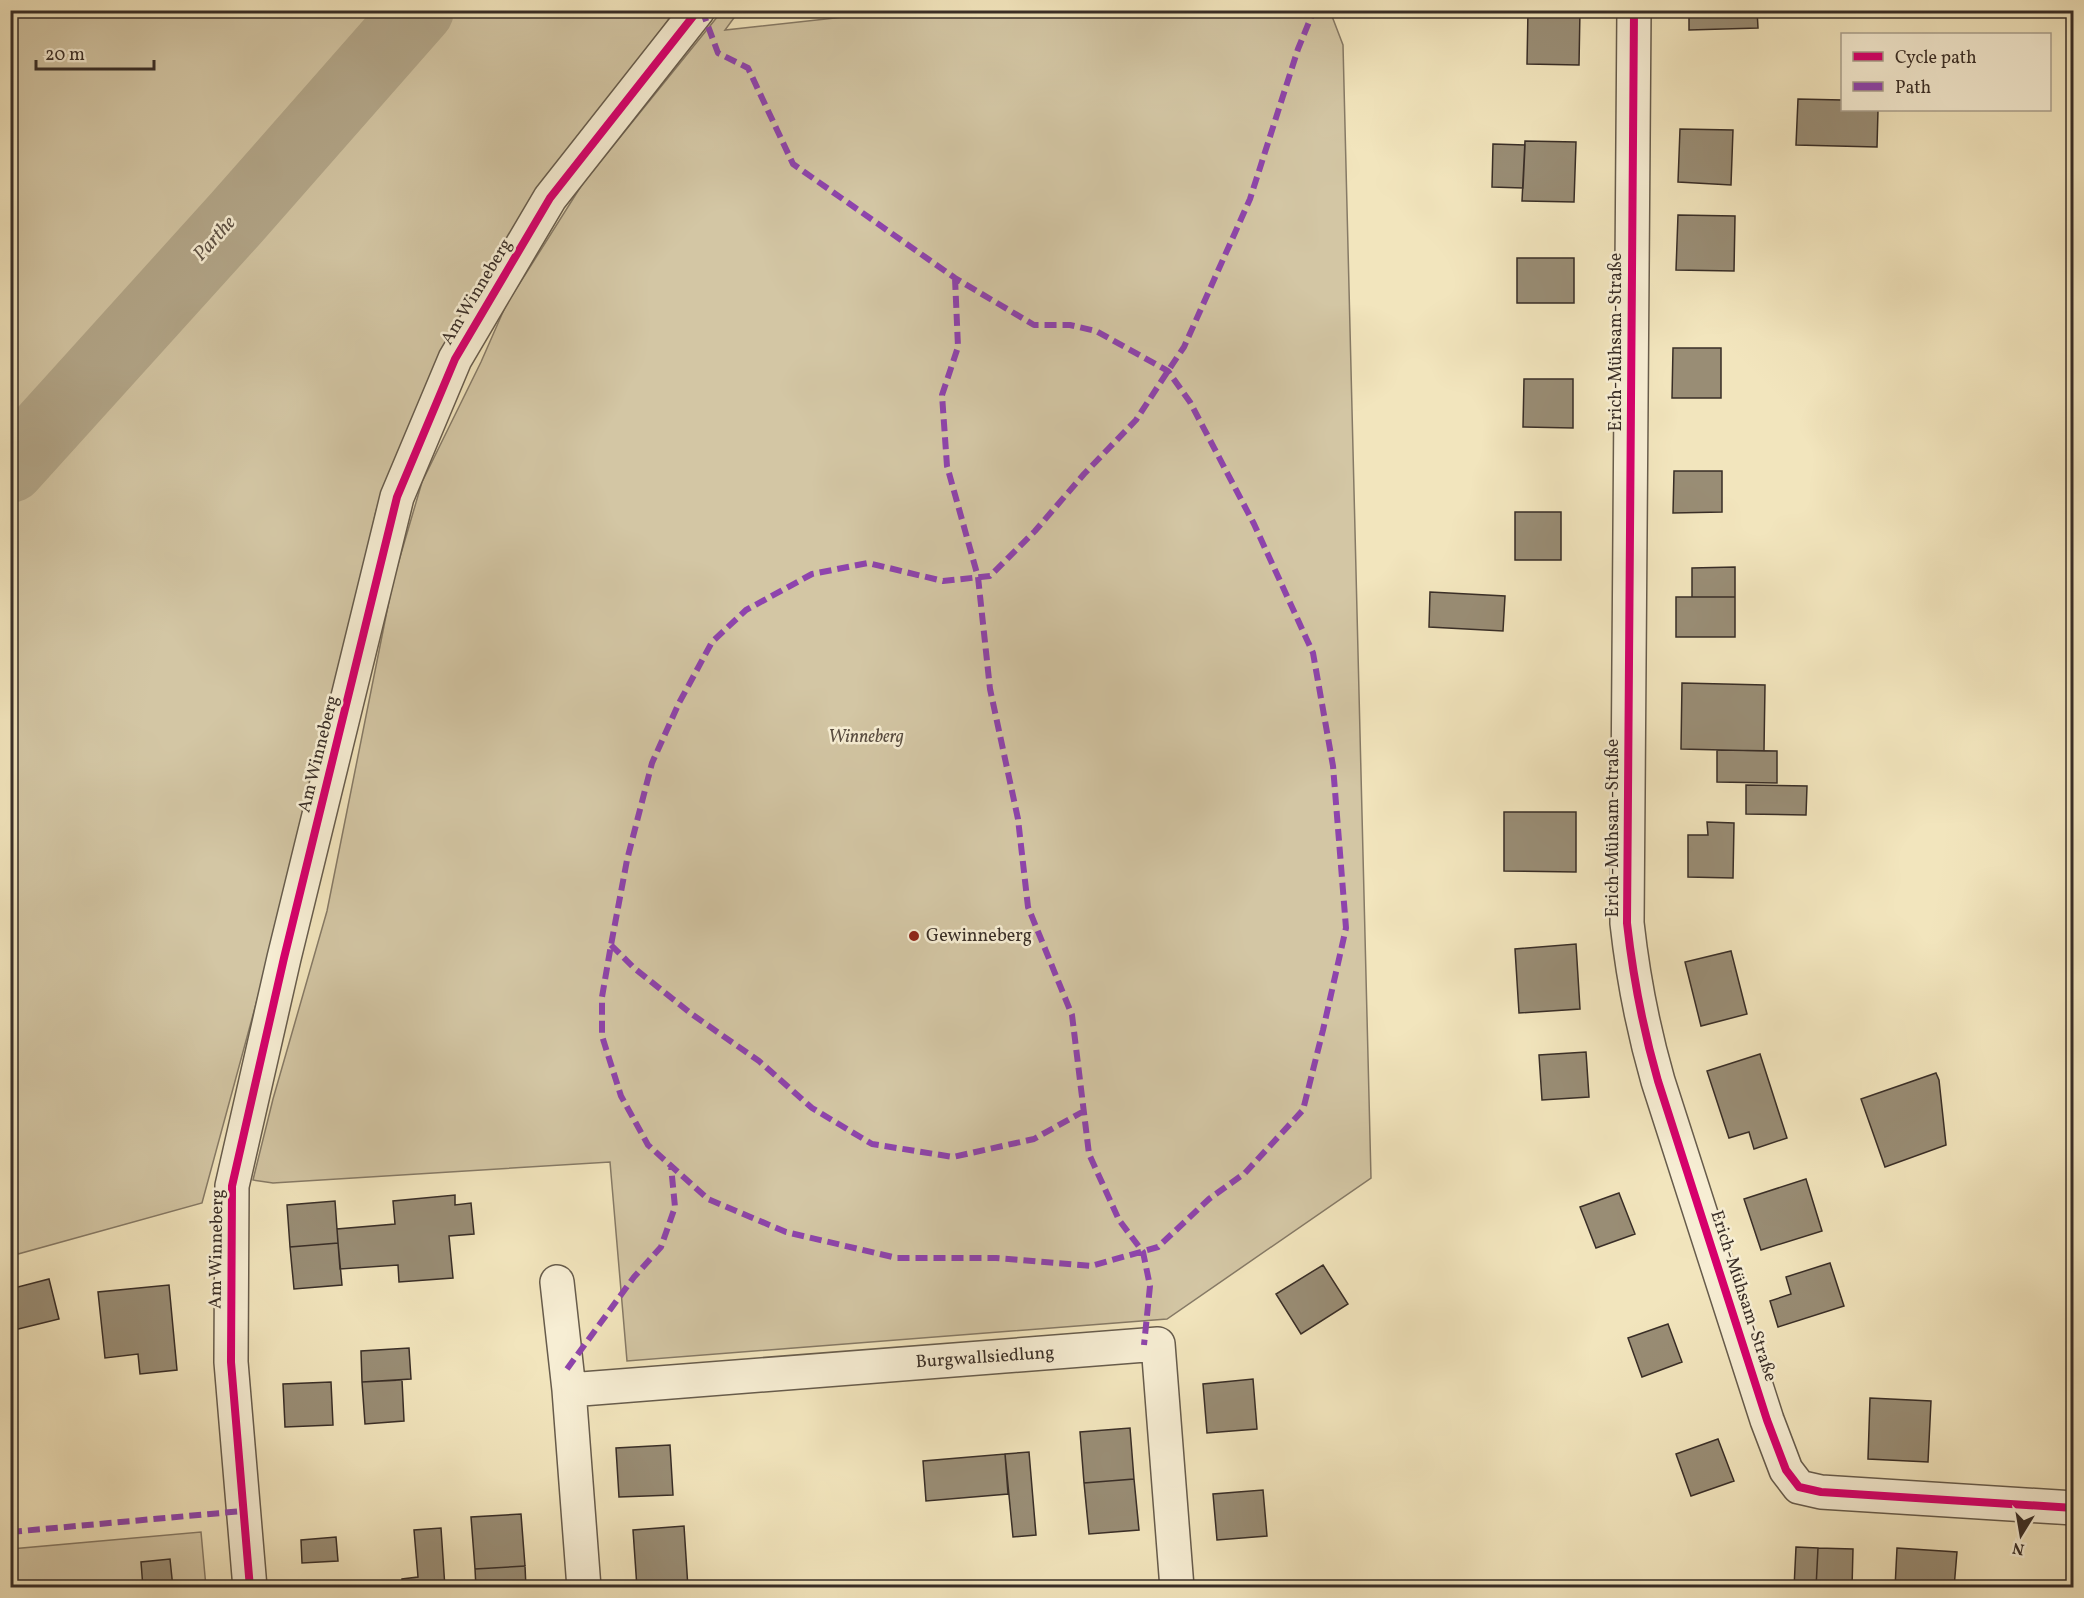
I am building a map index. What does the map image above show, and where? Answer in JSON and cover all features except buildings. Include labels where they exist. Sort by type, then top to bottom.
[{"type":"street","name":"Am Winneberg","points":[[249,1587],[231,1362],[232,1186],[287,947],[397,497],[455,359],[550,198],[698,10]]},
{"type":"street","name":"Erich-Mühsam-Straße","points":[[1634,10],[1627,923],[1644,1032],[1658,1081],[1767,1420],[1786,1470],[1799,1487],[1821,1492],[2073,1508]]},
{"type":"street","points":[[557,1282],[569,1390],[584,1587]]},
{"type":"street","name":"Burgwallsiedlung","points":[[569,1390],[1158,1344],[1177,1587]]},
{"type":"green space","name":"Winneberg","points":[[908,10],[1330,11],[1343,45],[1371,1178],[1167,1319],[627,1361],[610,1162],[273,1183],[253,1180],[273,1099],[327,911],[393,581],[422,482],[481,362],[506,305],[583,183],[722,11],[739,11],[725,30]]},
{"type":"green space","points":[[10,11],[675,11],[620,84],[415,417],[376,511],[324,753],[202,1203],[18,1254],[10,1229]]},
{"type":"green space","points":[[201,1532],[206,1587],[11,1588],[11,1549]]},
{"type":"waterway","name":"Parthe","points":[[10,468],[237,217],[419,10]]},
{"type":"marked path","points":[[702,10],[718,53],[748,68],[793,164],[955,278],[1034,325],[1070,325],[1096,331],[1168,371],[1190,402],[1254,524],[1313,653],[1333,766],[1346,928],[1303,1110],[1245,1173],[1209,1199],[1158,1247],[1091,1266],[996,1258],[897,1258],[786,1232],[708,1199],[648,1145],[621,1096],[602,1036],[602,997],[611,945],[627,860],[652,763],[679,703],[712,642],[746,610],[812,574],[868,563],[943,581],[990,576],[1035,531],[1084,474],[1136,420],[1168,371],[1184,347],[1250,199],[1298,49],[1314,10]]},
{"type":"marked path","points":[[955,278],[958,347],[942,395],[947,466],[978,577],[990,689],[1018,819],[1028,907],[1072,1015],[1089,1154],[1119,1220],[1143,1252],[1150,1286],[1144,1345]]},
{"type":"marked path","points":[[611,945],[634,968],[693,1015],[759,1061],[812,1108],[872,1144],[953,1157],[1034,1139],[1084,1111]]},
{"type":"marked path","points":[[567,1369],[634,1277],[661,1247],[675,1207],[671,1166]]},
{"type":"marked path","points":[[10,1532],[243,1511]]},
{"type":"cycle path","points":[[250,1588],[231,1362],[232,1186],[284,958],[397,497],[455,359],[550,198],[698,10]]},
{"type":"cycle path","points":[[1634,10],[1627,923],[1639,1003],[1658,1081],[1767,1420],[1786,1470],[1799,1487],[1821,1492],[2074,1508]]},
{"type":"place","name":"Gewinneberg","points":[[914,936]]}]
